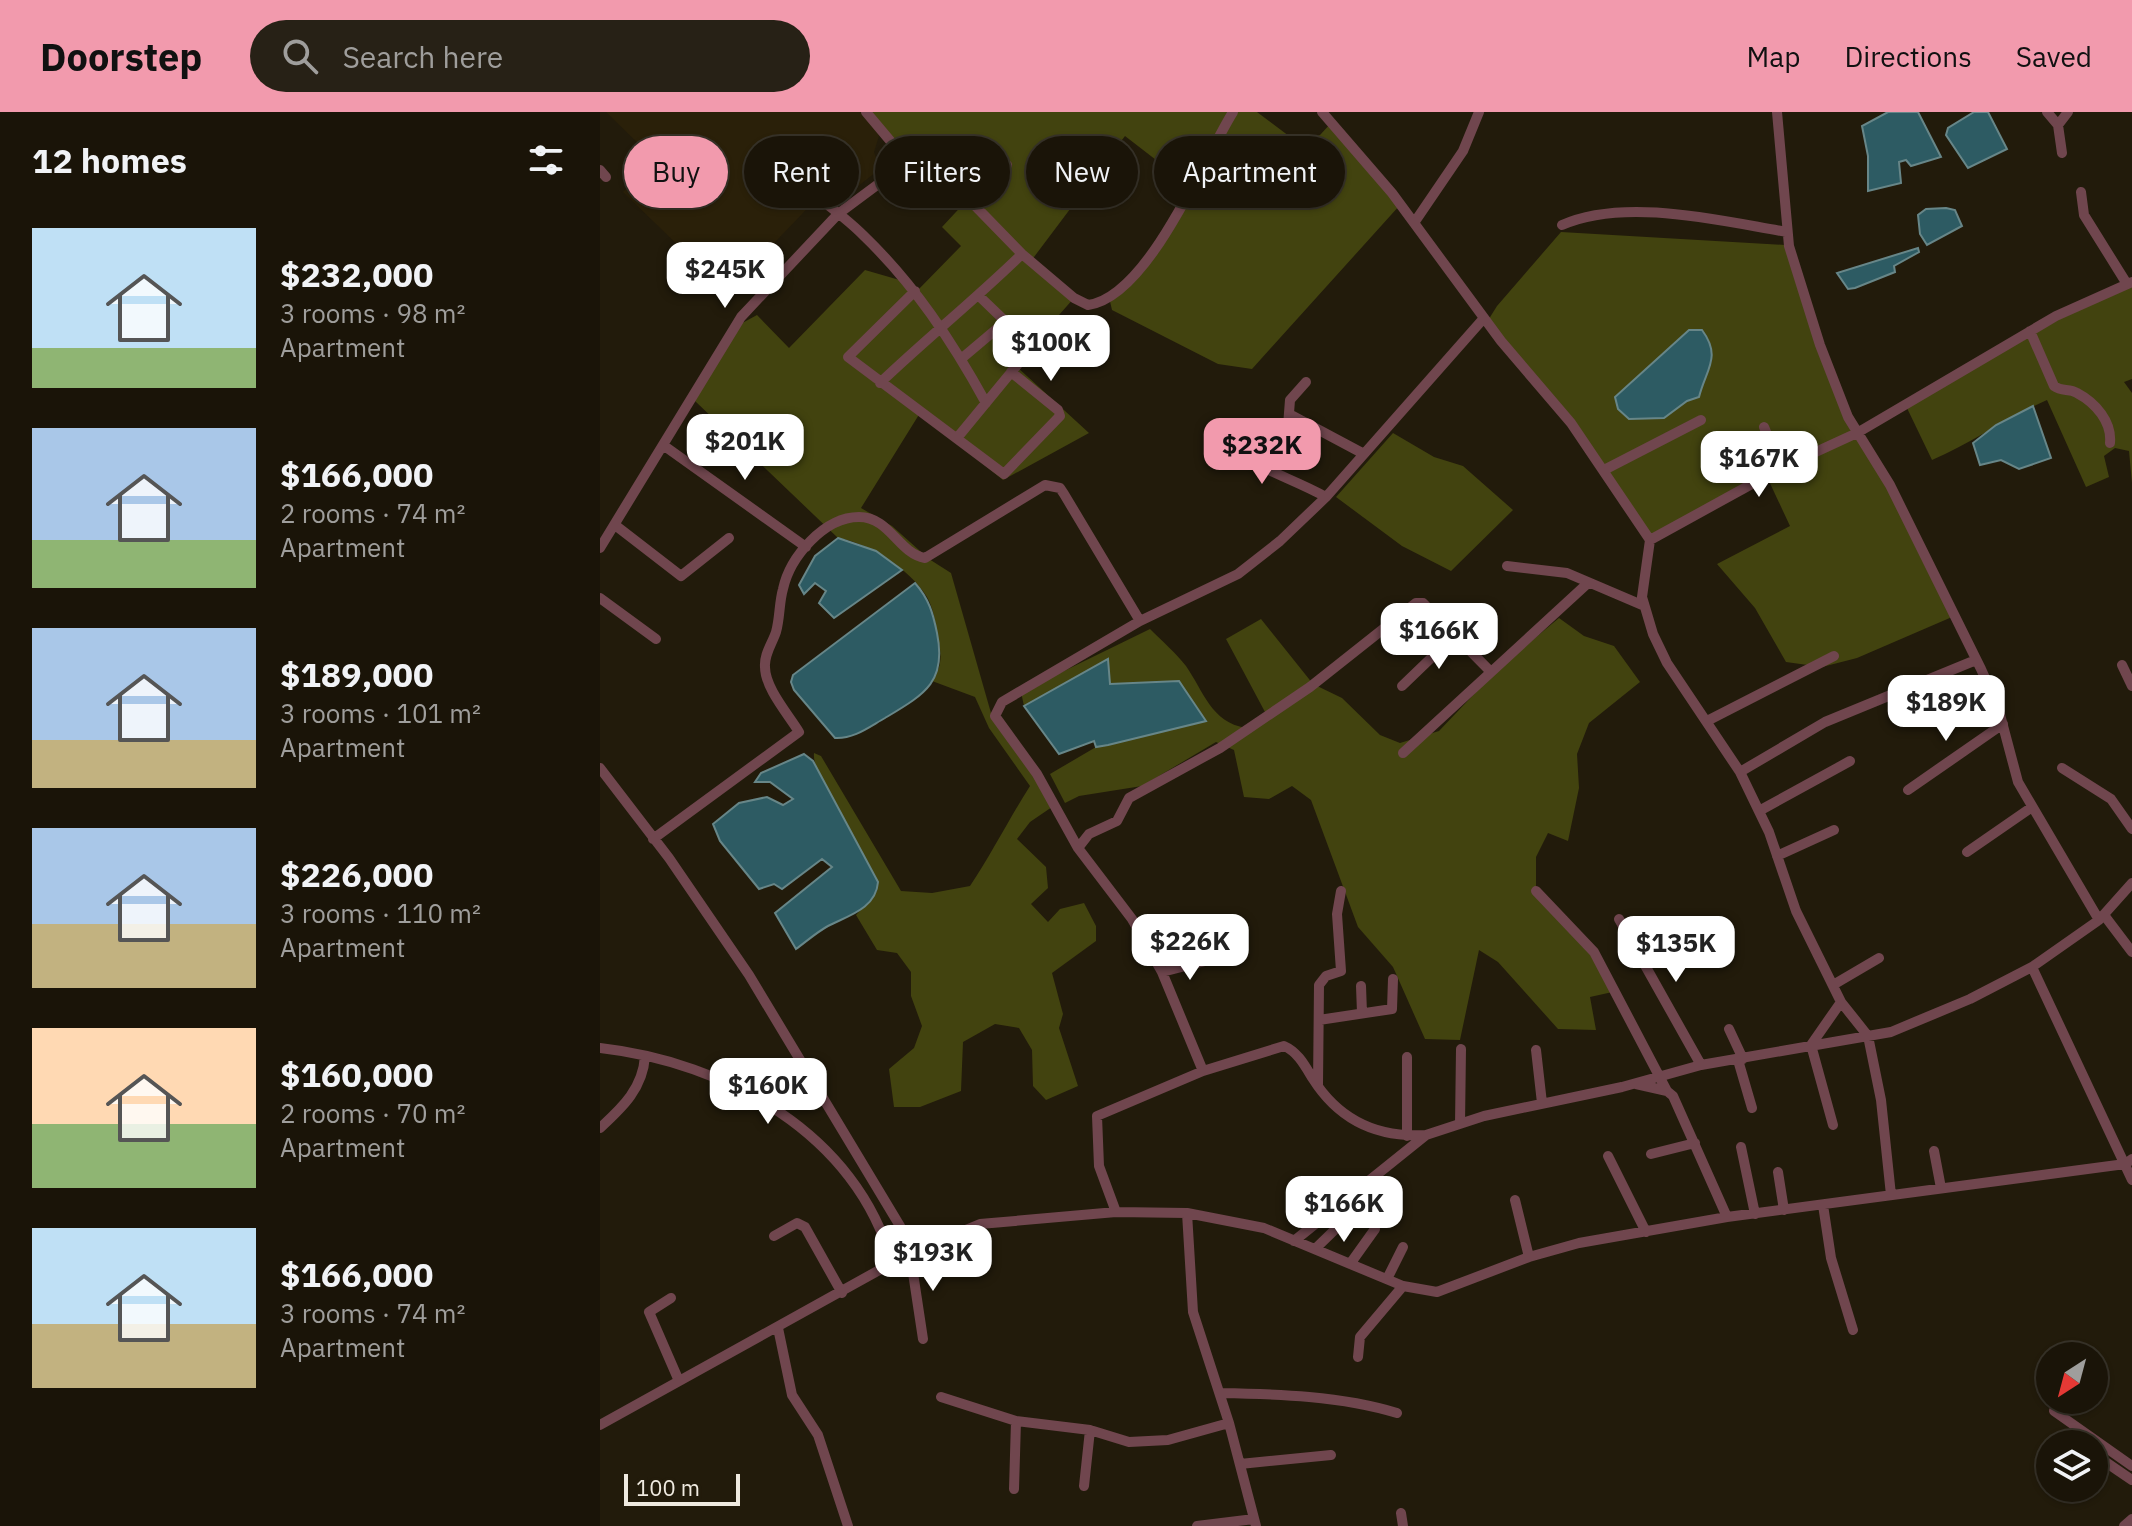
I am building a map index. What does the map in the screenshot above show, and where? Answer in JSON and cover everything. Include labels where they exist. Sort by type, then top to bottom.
[{"type":"street","points":[[866,112],[886,136]]},
{"type":"street","points":[[978,209],[1022,254],[1074,298],[1088,305],[1110,298],[1172,227],[1233,112]]},
{"type":"street","points":[[1322,112],[1414,223],[1484,318],[1604,470],[1650,540],[1642,605],[1667,663],[1740,772],[1759,811],[1796,911],[1841,1002],[1868,1036],[1881,1100],[1891,1195]]},
{"type":"street","points":[[1414,223],[1463,151],[1479,112]]},
{"type":"street","points":[[1777,112],[1787,232],[1820,345],[1857,433],[1890,485],[1976,660],[2003,724],[2018,782],[2102,917],[2132,952]]},
{"type":"street","points":[[2047,112],[2058,125],[2062,153]]},
{"type":"street","points":[[2058,125],[2068,112]]},
{"type":"street","points":[[600,548],[734,327],[838,214],[875,187]]},
{"type":"street","points":[[1650,540],[1781,468],[1857,433],[2030,331],[2130,283],[2084,215],[2081,192]]},
{"type":"street","points":[[831,208],[866,237],[915,291],[961,359],[986,403]]},
{"type":"street","points":[[1562,225],[1599,213],[1697,217],[1787,232]]},
{"type":"street","points":[[880,383],[1022,254]]},
{"type":"street","points":[[915,291],[848,357],[1004,474],[1058,420],[1058,410],[1011,372]]},
{"type":"street","points":[[957,438],[1032,347],[979,296]]},
{"type":"street","points":[[1203,1071],[1162,972],[1132,919],[1078,848],[1037,774],[995,716],[996,710],[1002,702],[1140,621],[1238,574],[1280,541],[1326,497],[1484,318]]},
{"type":"street","points":[[961,359],[1006,321]]},
{"type":"street","points":[[2030,331],[2054,386],[2059,390],[2075,391],[2089,401],[2110,427],[2110,443]]},
{"type":"street","points":[[1271,469],[1284,449],[1290,400],[1306,382]]},
{"type":"street","points":[[1289,414],[1364,454]]},
{"type":"street","points":[[1604,470],[1701,420]]},
{"type":"street","points":[[1764,427],[1781,468]]},
{"type":"street","points":[[1222,441],[1259,468],[1271,469],[1326,497]]},
{"type":"street","points":[[663,445],[806,547]]},
{"type":"street","points":[[653,839],[799,732],[764,669],[786,578],[806,547],[836,521],[859,517],[883,525],[919,557],[934,556],[999,511],[1045,485],[1052,485],[1064,494],[1140,621]]},
{"type":"street","points":[[615,525],[681,576],[729,538]]},
{"type":"street","points":[[1507,566],[1550,569],[1642,605]]},
{"type":"street","points":[[1403,753],[1588,583]]},
{"type":"street","points":[[600,598],[656,639]]},
{"type":"street","points":[[1078,848],[1089,834],[1117,821],[1129,798],[1220,748],[1310,687],[1416,603],[1423,603],[1490,671]]},
{"type":"street","points":[[1402,686],[1454,636]]},
{"type":"street","points":[[1707,721],[1834,656]]},
{"type":"street","points":[[1740,772],[1784,743],[1825,722],[1976,660]]},
{"type":"street","points":[[2122,665],[2132,686]]},
{"type":"street","points":[[1908,790],[2003,724]]},
{"type":"street","points":[[1759,811],[1850,761]]},
{"type":"street","points":[[600,768],[749,975],[900,1226],[910,1253],[923,1339]]},
{"type":"street","points":[[2062,768],[2111,799],[2132,829]]},
{"type":"street","points":[[1967,852],[2032,807]]},
{"type":"street","points":[[1777,856],[1834,830]]},
{"type":"street","points":[[1116,1212],[1099,1166],[1095,1117],[1203,1071],[1284,1046],[1296,1053],[1330,1104],[1355,1122],[1407,1136],[1426,1135],[1701,1065],[1891,1032],[2032,967],[2102,917],[2132,883]]},
{"type":"street","points":[[1318,1087],[1321,979],[1341,971],[1337,914],[1341,891]]},
{"type":"street","points":[[1536,891],[1594,952],[1667,1091],[1673,1096],[1727,1217]]},
{"type":"street","points":[[1619,919],[1701,1065]]},
{"type":"street","points":[[1643,961],[1662,946],[1669,949],[1673,961]]},
{"type":"street","points":[[1833,985],[1879,958]]},
{"type":"street","points":[[1162,972],[1209,960]]},
{"type":"street","points":[[2032,967],[2129,1161],[2132,1180]]},
{"type":"street","points":[[1319,1020],[1392,1009],[1393,979]]},
{"type":"street","points":[[1361,986],[1362,1013]]},
{"type":"street","points":[[1811,1045],[1841,1002]]},
{"type":"street","points":[[1729,1029],[1752,1108]]},
{"type":"street","points":[[1811,1045],[1833,1125]]},
{"type":"street","points":[[600,1048],[645,1056],[718,1076],[794,1121],[835,1158],[886,1239],[892,1263]]},
{"type":"street","points":[[1460,1124],[1461,1049]]},
{"type":"street","points":[[1536,1050],[1542,1103]]},
{"type":"street","points":[[600,1128],[635,1090],[644,1070],[645,1056]]},
{"type":"street","points":[[1407,1057],[1407,1136]]},
{"type":"street","points":[[1636,1084],[1667,1091]]},
{"type":"street","points":[[1294,1241],[1426,1135]]},
{"type":"street","points":[[1651,1154],[1695,1143]]},
{"type":"street","points":[[1741,1147],[1755,1214]]},
{"type":"street","points":[[1934,1151],[1941,1188]]},
{"type":"street","points":[[1608,1156],[1646,1232]]},
{"type":"street","points":[[600,1425],[910,1253],[980,1224],[1116,1212],[1187,1213],[1264,1228],[1403,1286],[1447,1291],[1529,1257],[1579,1243],[1727,1217],[2129,1161]]},
{"type":"street","points":[[1778,1172],[1784,1210]]},
{"type":"street","points":[[1515,1200],[1529,1257]]},
{"type":"street","points":[[1823,1205],[1831,1258],[1853,1330]]},
{"type":"street","points":[[1187,1213],[1193,1312],[1229,1423],[1255,1523],[1197,1526]]},
{"type":"street","points":[[1315,1249],[1350,1215]]},
{"type":"street","points":[[774,1236],[797,1223],[805,1227],[842,1293]]},
{"type":"street","points":[[1350,1264],[1375,1229]]},
{"type":"street","points":[[1387,1279],[1403,1247]]},
{"type":"street","points":[[1358,1357],[1360,1337],[1403,1286]]},
{"type":"street","points":[[671,1298],[649,1312],[679,1381]]},
{"type":"street","points":[[778,1328],[792,1395],[818,1435],[848,1526]]},
{"type":"street","points":[[1220,1393],[1272,1394],[1359,1403],[1397,1413]]},
{"type":"street","points":[[941,1397],[1016,1421],[1090,1430],[1113,1440],[1150,1443],[1229,1423]]},
{"type":"street","points":[[2058,1414],[2132,1466]]},
{"type":"street","points":[[1014,1489],[1016,1421]]},
{"type":"street","points":[[1084,1486],[1090,1430]]},
{"type":"street","points":[[1240,1464],[1331,1455]]},
{"type":"street","points":[[2108,1464],[2132,1480]]},
{"type":"street","points":[[1401,1513],[1403,1526]]},
{"type":"street","points":[[2124,1526],[2132,1519]]},
{"type":"shaded area","points":[[606,112],[866,112],[872,118],[879,136],[875,136],[875,173],[859,185],[859,136],[744,136],[744,208],[808,208],[754,264],[769,281],[757,295],[730,269],[718,284],[640,208],[728,208],[728,136],[631,136]]},
{"type":"shaded area","points":[[866,112],[1257,112],[1289,136],[1154,136],[1154,158],[1138,146],[1138,136],[1026,136],[1026,208],[1071,208],[1031,261],[1074,298],[1015,365],[1089,433],[1003,480],[920,413],[861,508],[892,526],[929,559],[951,573],[991,713],[1040,782],[1052,807],[1030,822],[1017,839],[1046,867],[1048,888],[1031,904],[1048,922],[1060,909],[1084,903],[1096,926],[1096,941],[1052,973],[1063,1014],[1059,1028],[1078,1086],[1046,1100],[1033,1086],[1032,1050],[1019,1028],[995,1024],[963,1042],[961,1091],[920,1107],[894,1107],[889,1069],[914,1048],[922,1026],[911,996],[911,972],[897,953],[877,950],[856,915],[877,891],[878,882],[829,797],[815,764],[814,753],[821,756],[901,891],[932,893],[970,886],[1030,786],[989,728],[975,697],[932,681],[940,663],[940,646],[931,605],[920,587],[900,567],[875,551],[838,538],[695,401],[735,327],[757,315],[789,348],[865,270],[903,281],[916,292],[961,246],[942,227],[960,208],[1010,208],[1010,136],[886,136]]},
{"type":"shaded area","points":[[1332,122],[1343,136],[1317,136],[1320,135]]},
{"type":"shaded area","points":[[1345,138],[1400,205],[1252,369],[1218,364],[1112,310],[1109,297],[1140,264],[1177,208],[1345,208]]},
{"type":"shaded area","points":[[1561,232],[1785,245],[1818,345],[1952,617],[1857,658],[1822,667],[1786,662],[1755,608],[1717,564],[1790,526],[1768,479],[1648,541],[1569,423],[1487,322],[1497,306]]},
{"type":"shaded area","points":[[2132,283],[2132,379],[2124,382],[2132,393],[2132,483],[2129,451],[2115,448],[2104,456],[2109,477],[2086,487],[2047,400],[1932,460],[1906,406],[2060,319]]},
{"type":"shaded area","points":[[1393,433],[1434,457],[1463,466],[1513,510],[1451,571],[1402,546],[1336,497]]},
{"type":"shaded area","points":[[1559,618],[1584,636],[1614,646],[1640,682],[1589,723],[1577,754],[1579,788],[1568,841],[1548,833],[1536,857],[1536,888],[1587,944],[1617,991],[1590,997],[1596,1030],[1558,1029],[1498,962],[1479,950],[1460,1040],[1425,1039],[1393,967],[1358,927],[1311,800],[1292,786],[1269,799],[1244,797],[1234,750],[1216,742],[1142,786],[1079,796],[1065,803],[1050,774],[1096,747],[1205,720],[1179,682],[1110,684],[1107,659],[1024,706],[1021,692],[1150,629],[1186,666],[1216,713],[1234,725],[1246,728],[1265,712],[1226,639],[1261,619],[1313,684],[1342,698],[1380,735],[1400,743],[1439,731],[1498,669]]},
{"type":"water","points":[[1888,112],[1918,112],[1941,157],[1911,166],[1906,160],[1899,162],[1901,183],[1868,191],[1868,156],[1862,126]]},
{"type":"water","points":[[1974,112],[1988,112],[2007,149],[1968,168],[1946,135],[1948,128]]},
{"type":"water","points":[[1926,209],[1955,210],[1962,226],[1927,245],[1920,234],[1918,215]]},
{"type":"water","points":[[1918,248],[1919,252],[1894,266],[1895,272],[1855,288],[1848,289],[1837,273]]},
{"type":"water","points":[[1689,330],[1702,330],[1711,348],[1711,363],[1699,397],[1687,401],[1664,418],[1629,419],[1618,409],[1615,397]]},
{"type":"water","points":[[2033,406],[2051,458],[2019,469],[2001,460],[1980,465],[1973,443],[1996,425]]},
{"type":"water","points":[[838,538],[876,551],[902,570],[834,618],[819,603],[826,591],[815,583],[804,594],[799,585],[815,556]]},
{"type":"water","points":[[915,583],[932,613],[939,650],[939,664],[930,685],[861,732],[835,738],[794,690],[791,682],[793,675]]},
{"type":"water","points":[[1108,659],[1110,684],[1179,681],[1206,721],[1108,745],[1096,747],[1094,741],[1059,754],[1024,706]]},
{"type":"water","points":[[804,754],[813,761],[878,882],[872,899],[866,905],[824,928],[796,949],[775,913],[832,867],[822,859],[782,889],[774,884],[759,889],[720,841],[713,824],[739,803],[767,797],[783,805],[793,799],[770,782],[755,782],[761,773]]}]
